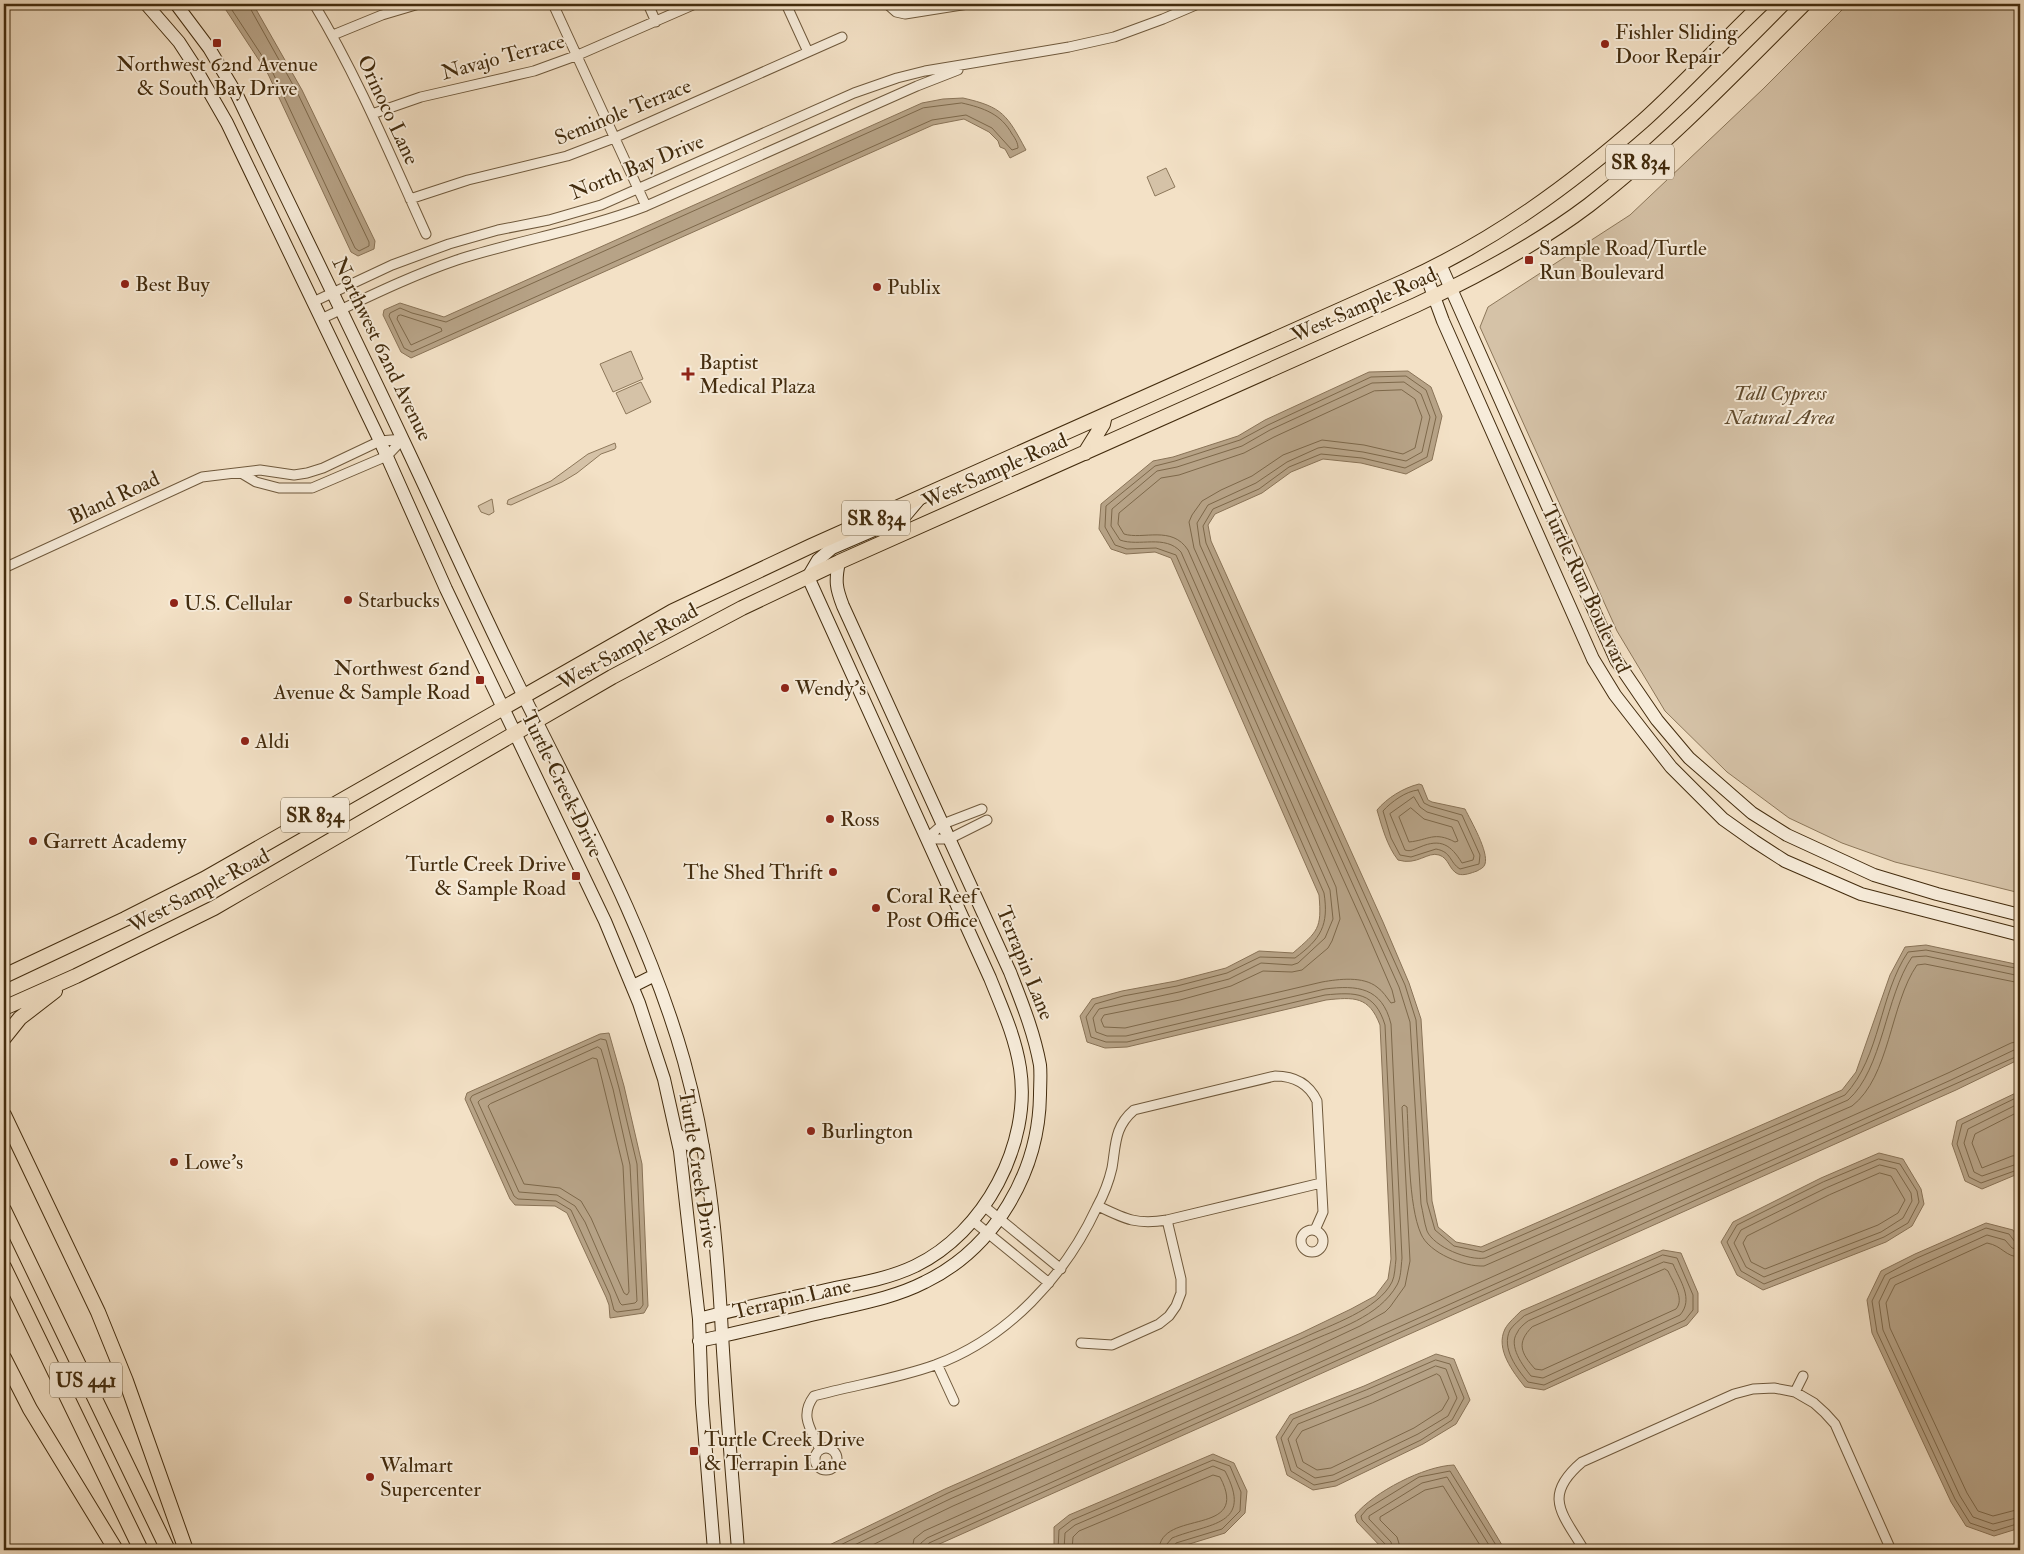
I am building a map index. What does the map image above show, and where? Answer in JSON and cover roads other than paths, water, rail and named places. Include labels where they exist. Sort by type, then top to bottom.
[{"type":"main road","name":"West Sample Road","points":[[4,976],[204,878],[673,611],[921,497],[1440,264],[1511,224],[1567,184],[1644,120],[1762,4]]},
{"type":"main road","name":"West Sample Road","points":[[4,1008],[164,934],[269,878],[677,641],[839,562],[1434,296],[1532,244],[1588,205],[1664,142],[1804,4]]},
{"type":"main road","points":[[1086,453],[1103,424],[1105,415]]},
{"type":"main road","points":[[4,967],[22,967]]},
{"type":"main road","points":[[4,1038],[20,1018],[76,976]]},
{"type":"main road","points":[[4,1115],[98,1312],[126,1381],[186,1550]]},
{"type":"main road","name":"US 441","points":[[4,1210],[168,1550]]},
{"type":"main road","name":"US 441","points":[[4,1267],[141,1550]]},
{"type":"main road","points":[[4,1358],[30,1409],[116,1550]]},
{"type":"street","name":"Northwest 62nd Avenue","points":[[146,4],[179,42],[206,83],[387,456],[446,589],[503,707]]},
{"type":"street","name":"Northwest 62nd Avenue","points":[[176,4],[198,31],[228,78],[537,721]]},
{"type":"street","name":"Orinoco Lane","points":[[314,4],[333,35],[372,114],[426,234]]},
{"type":"street","points":[[333,35],[382,15],[420,4]]},
{"type":"street","points":[[553,4],[646,206]]},
{"type":"street","points":[[648,4],[656,22]]},
{"type":"street","name":"Navajo Terrace","points":[[372,114],[421,98],[534,71],[578,55],[695,4]]},
{"type":"street","points":[[786,4],[808,52]]},
{"type":"street","points":[[886,4],[896,12],[905,14],[968,4]]},
{"type":"street","name":"North Bay Drive","points":[[313,302],[392,265],[449,244],[601,205],[854,93],[897,78],[1070,47],[1114,37],[1198,4]]},
{"type":"street","name":"Seminole Terrace","points":[[410,199],[468,180],[567,156],[614,138],[842,37]]},
{"type":"street","name":"North Bay Drive","points":[[321,318],[401,281],[474,256],[610,220],[646,206],[916,86],[974,64]]},
{"type":"street","points":[[468,239],[474,256]]},
{"type":"street","name":"Turtle Run Boulevard","points":[[1440,264],[1616,660],[1657,720],[1689,758],[1752,813],[1787,835],[1874,875],[1937,894],[2020,915]]},
{"type":"street","name":"Turtle Run Boulevard","points":[[1425,272],[1443,321],[1594,659],[1615,695],[1671,767],[1723,819],[1785,861],[1862,894],[2020,935]]},
{"type":"street","name":"Bland Road","points":[[4,568],[202,477],[260,470],[294,475],[307,473],[323,468],[380,442],[403,439]]},
{"type":"street","name":"Bland Road","points":[[242,473],[256,482],[279,488],[298,489],[326,484],[387,456],[403,439]]},
{"type":"street","points":[[808,577],[818,560],[832,548],[904,517],[921,497]]},
{"type":"street","name":"Terrapin Lane","points":[[699,1341],[883,1298],[926,1282],[957,1262],[988,1233],[1020,1185],[1033,1149],[1040,1111],[1040,1067],[1030,1020],[844,606],[835,579],[839,562]]},
{"type":"street","name":"Terrapin Lane","points":[[699,1319],[889,1276],[916,1266],[946,1246],[985,1207],[1016,1142],[1021,1110],[1020,1069],[1010,1027],[990,978],[808,577]]},
{"type":"street","name":"Turtle Creek Drive","points":[[503,707],[605,921],[633,986],[664,1079],[676,1133],[690,1232],[699,1319],[714,1550]]},
{"type":"street","name":"Turtle Creek Drive","points":[[537,721],[629,914],[655,975],[684,1061],[703,1146],[715,1228],[738,1550]]},
{"type":"street","points":[[926,839],[943,824],[982,809]]},
{"type":"street","points":[[926,839],[950,839],[987,820]]},
{"type":"street","points":[[633,986],[655,975]]},
{"type":"street","points":[[820,1450],[805,1416],[807,1405],[814,1396],[916,1371],[959,1354],[1004,1326],[1049,1283],[1082,1238],[1098,1206],[1111,1170],[1119,1127],[1134,1110],[1275,1076],[1287,1076],[1297,1080],[1312,1092],[1317,1101],[1322,1212],[1315,1230]]},
{"type":"street","points":[[676,1133],[690,1145],[703,1146]]},
{"type":"street","points":[[1098,1206],[1128,1221],[1150,1223],[1321,1183]]},
{"type":"street","points":[[985,1207],[1061,1269]]},
{"type":"street","points":[[1081,1344],[1112,1345],[1159,1324],[1169,1316],[1176,1306],[1181,1293],[1181,1278],[1167,1220]]},
{"type":"street","points":[[973,1221],[1049,1283]]},
{"type":"street","points":[[838,1309],[879,1291],[886,1284],[889,1276]]},
{"type":"street","points":[[937,1364],[954,1402]]},
{"type":"street","points":[[1794,1392],[1803,1376]]},
{"type":"street","points":[[1584,1550],[1560,1510],[1558,1500],[1559,1489],[1568,1474],[1582,1462],[1734,1394],[1753,1389],[1774,1388],[1794,1392],[1814,1403],[1835,1424],[1891,1550]]},
{"type":"water","points":[[222,4],[253,4],[302,90],[375,241],[374,249],[358,256],[351,252],[268,74]]},
{"type":"water","points":[[963,98],[996,109],[1014,128],[1026,150],[1010,158],[1005,149],[1000,147],[998,141],[989,132],[964,119],[933,125],[411,358],[401,352],[383,315],[384,310],[400,303],[444,317],[922,103]]},
{"type":"water","points":[[1408,371],[1431,387],[1442,416],[1432,460],[1406,474],[1361,463],[1323,459],[1291,472],[1262,493],[1215,514],[1208,525],[1211,541],[1383,922],[1409,983],[1421,1019],[1432,1201],[1438,1227],[1456,1242],[1481,1247],[1842,1090],[1856,1072],[1890,975],[1905,947],[1926,945],[2020,965],[2020,1059],[1956,1090],[926,1550],[819,1550],[945,1489],[1301,1333],[1375,1296],[1388,1279],[1391,1259],[1380,1025],[1371,1008],[1359,1000],[1326,1000],[1127,1047],[1105,1048],[1087,1042],[1080,1016],[1092,999],[1226,968],[1259,951],[1293,953],[1313,934],[1320,915],[1319,895],[1171,558],[1155,552],[1126,554],[1111,549],[1099,529],[1101,504],[1153,461],[1173,457],[1238,436],[1265,420],[1369,372]]},
{"type":"water","points":[[1419,784],[1422,785],[1428,800],[1465,809],[1479,836],[1484,852],[1486,859],[1483,867],[1477,871],[1460,875],[1439,855],[1435,854],[1416,860],[1405,861],[1398,860],[1394,855],[1377,810],[1396,794]]},
{"type":"water","points":[[609,1033],[624,1086],[642,1164],[648,1306],[644,1313],[610,1318],[606,1297],[567,1213],[555,1206],[515,1205],[510,1199],[465,1099],[467,1093],[600,1034]]},
{"type":"water","points":[[2020,1091],[2020,1173],[1982,1189],[1965,1181],[1952,1144],[1957,1121]]},
{"type":"water","points":[[1879,1153],[1903,1159],[1921,1189],[1924,1204],[1912,1226],[1886,1242],[1763,1290],[1737,1275],[1721,1242],[1733,1222],[1821,1178]]},
{"type":"water","points":[[1986,1223],[2013,1230],[2020,1242],[2020,1528],[1994,1536],[1966,1526],[1951,1502],[1872,1333],[1867,1300],[1881,1271]]},
{"type":"water","points":[[1663,1250],[1681,1253],[1698,1293],[1698,1312],[1687,1325],[1544,1390],[1525,1387],[1507,1360],[1502,1344],[1505,1329],[1521,1311]]},
{"type":"water","points":[[1436,1354],[1454,1359],[1470,1400],[1456,1424],[1423,1444],[1336,1486],[1313,1490],[1287,1475],[1276,1437],[1290,1415],[1364,1386]]},
{"type":"water","points":[[1213,1454],[1234,1463],[1247,1491],[1245,1513],[1225,1533],[1170,1550],[1054,1550],[1054,1527],[1069,1515]]},
{"type":"water","points":[[1454,1465],[1505,1550],[1384,1550],[1357,1522],[1355,1515],[1363,1506],[1387,1489],[1415,1475],[1442,1466]]},
{"type":"place","name":"Northwest 62nd Avenue & South Bay Drive","points":[[217,43]]},
{"type":"place","name":"Fishler Sliding Door Repair","points":[[1605,44]]},
{"type":"place","name":"Sample Road/Turtle Run Boulevard","points":[[1529,260]]},
{"type":"place","name":"Best Buy","points":[[125,284]]},
{"type":"place","name":"Publix","points":[[877,287]]},
{"type":"place","name":"Baptist Medical Plaza","points":[[688,374]]},
{"type":"place","name":"Starbucks","points":[[348,600]]},
{"type":"place","name":"U.S. Cellular","points":[[174,603]]},
{"type":"place","name":"Northwest 62nd Avenue & Sample Road","points":[[480,680]]},
{"type":"place","name":"Wendy's","points":[[785,688]]},
{"type":"place","name":"Aldi","points":[[245,741]]},
{"type":"place","name":"Ross","points":[[830,819]]},
{"type":"place","name":"Garrett Academy","points":[[33,841]]},
{"type":"place","name":"The Shed Thrift","points":[[833,872]]},
{"type":"place","name":"Turtle Creek Drive & Sample Road","points":[[576,876]]},
{"type":"place","name":"Coral Reef Post Office","points":[[876,908]]},
{"type":"place","name":"Burlington","points":[[811,1131]]},
{"type":"place","name":"Lowe's","points":[[174,1162]]},
{"type":"place","name":"Turtle Creek Drive & Terrapin Lane","points":[[694,1451]]},
{"type":"place","name":"Walmart Supercenter","points":[[370,1477]]},
{"type":"park label","name":"Tall Cypress Natural Area","points":[[1780,405]]}]
